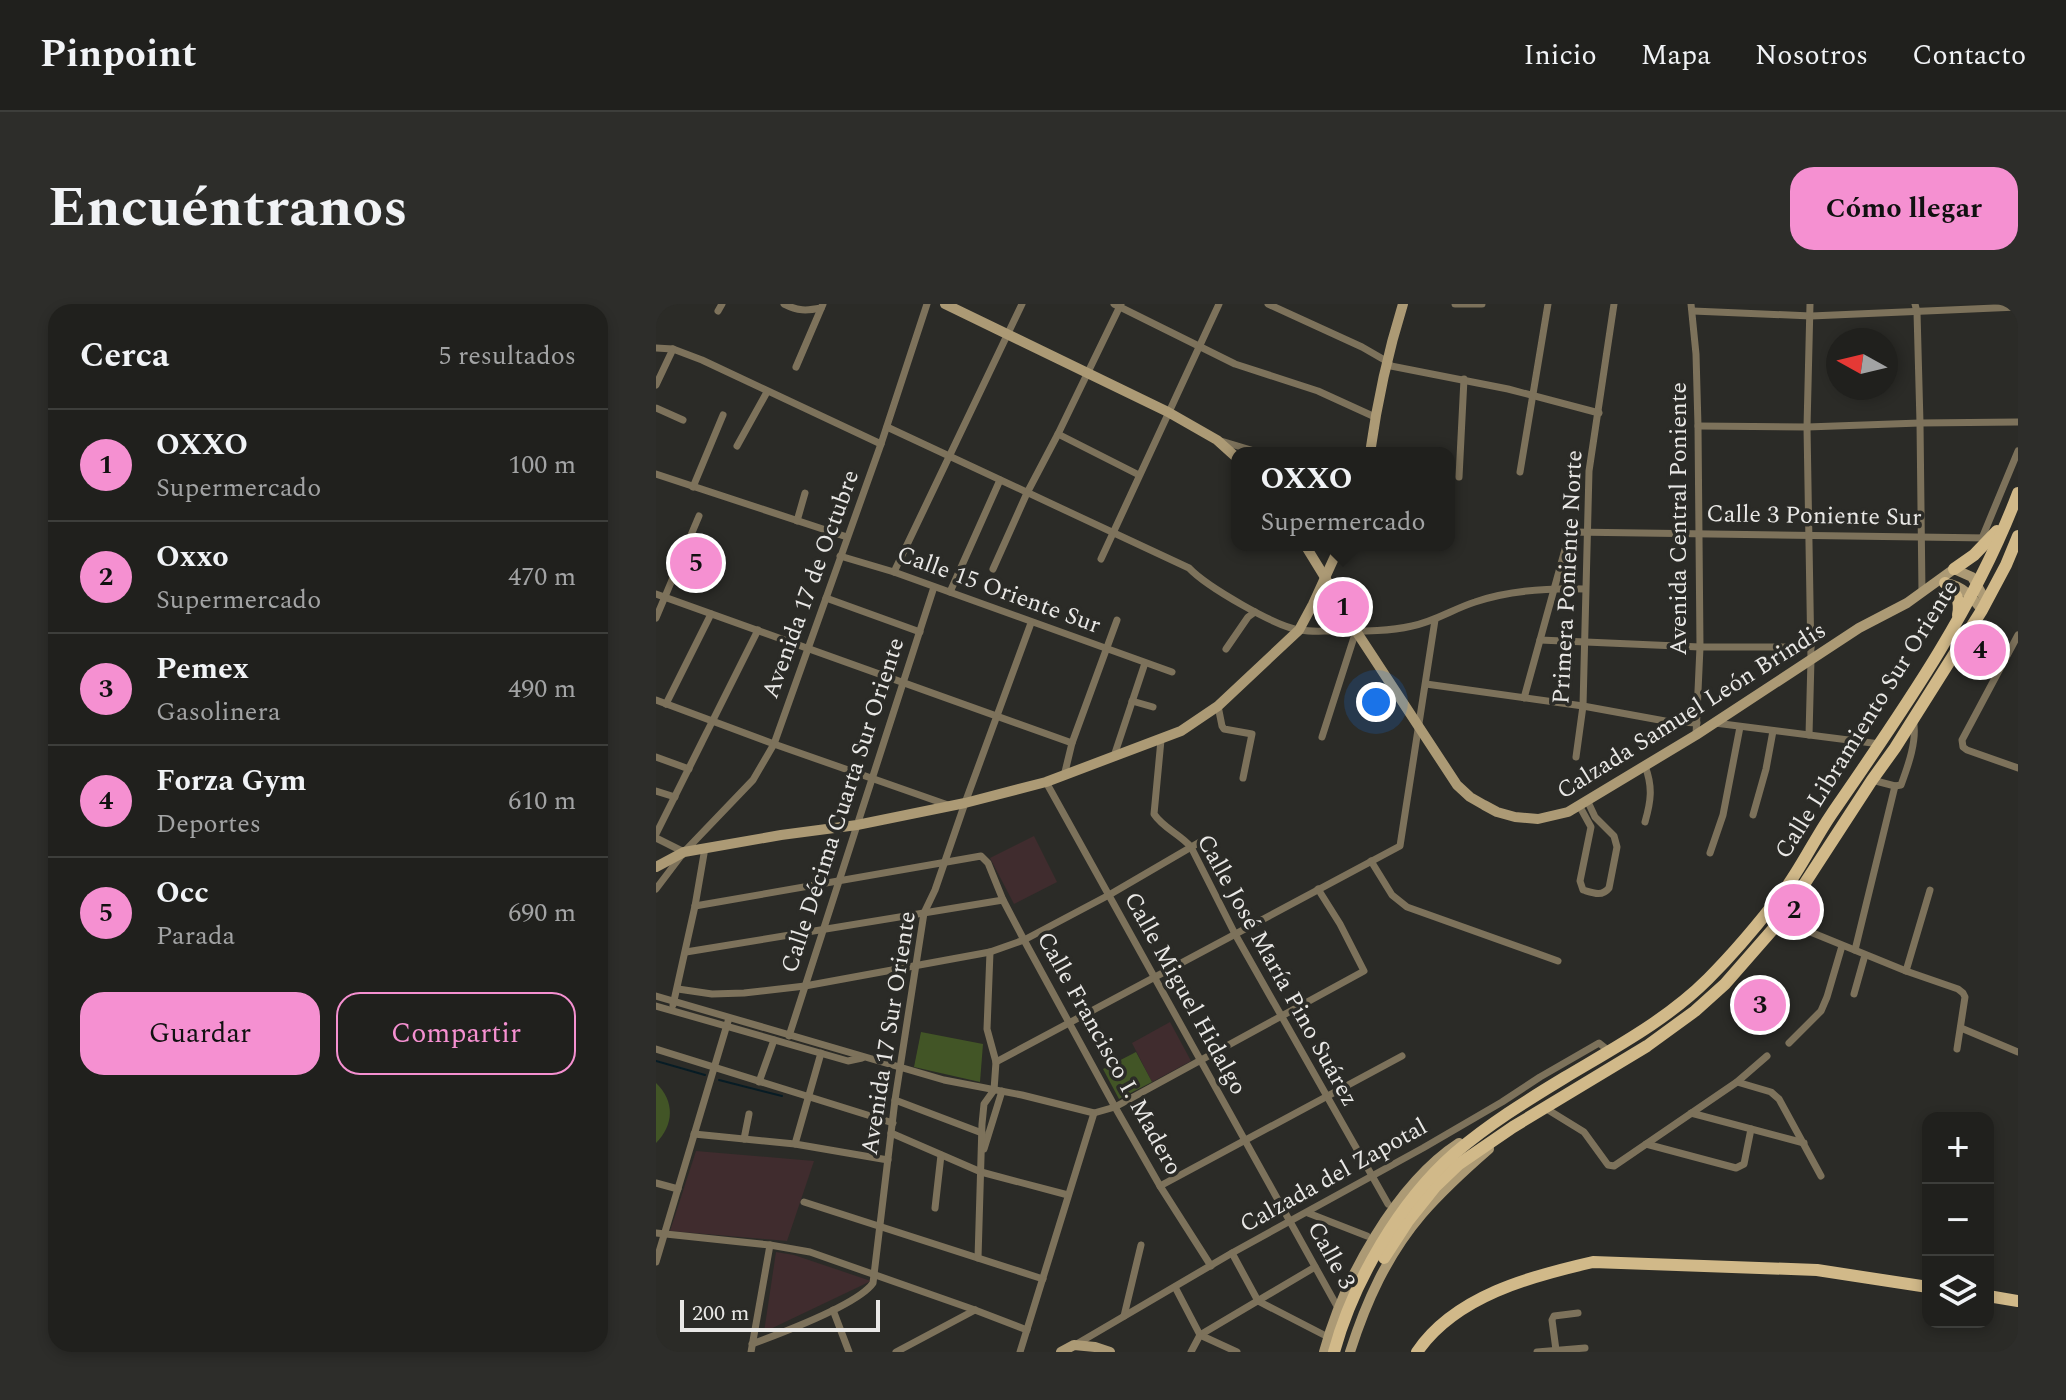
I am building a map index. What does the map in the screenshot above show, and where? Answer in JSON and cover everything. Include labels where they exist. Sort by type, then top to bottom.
[{"type":"main road","name":"Calle Libramiento Sur Oriente","points":[[1334,1352],[1359,1285],[1399,1218],[1416,1194],[1453,1155],[1501,1117],[1586,1058],[1609,1051],[1682,1003],[1734,952],[1784,891],[1955,627],[2017,498]]},
{"type":"main road","points":[[1954,569],[1974,555],[2009,516]]},
{"type":"main road","name":"Calle Libramiento Sur Oriente","points":[[1343,1352],[1364,1293],[1379,1264],[1435,1187],[1459,1164],[1513,1127],[1647,1046],[1695,1011],[1725,984],[1781,920],[1984,606],[2018,538]]},
{"type":"main road","points":[[1940,583],[1958,597],[1955,627]]},
{"type":"main road","points":[[1417,1352],[1429,1336],[1460,1310],[1502,1290],[1593,1262],[1817,1270],[1922,1286]]},
{"type":"main road","points":[[1994,1297],[2018,1301]]},
{"type":"street","points":[[784,304],[796,311],[822,306]]},
{"type":"street","name":"Avenida 17 de Octubre","points":[[656,889],[684,852],[753,780],[774,744],[887,427],[927,304]]},
{"type":"street","points":[[945,304],[1168,412],[1217,440],[1231,453]]},
{"type":"street","points":[[894,572],[1022,304]]},
{"type":"street","points":[[1101,559],[1219,304]]},
{"type":"street","points":[[1268,304],[1362,347],[1391,366],[1464,379],[1599,413]]},
{"type":"street","points":[[1371,447],[1375,417],[1403,304]]},
{"type":"street","points":[[1455,304],[1482,304]]},
{"type":"street","points":[[1520,472],[1548,304]]},
{"type":"street","name":"Primera Poniente Norte","points":[[1576,757],[1583,706],[1589,471],[1614,304]]},
{"type":"street","points":[[1809,735],[1811,647],[1807,427],[1810,304]]},
{"type":"street","points":[[993,569],[1118,305],[1235,364],[1318,391],[1375,417]]},
{"type":"street","points":[[796,367],[822,306]]},
{"type":"street","points":[[1692,308],[1811,316],[1916,308],[2018,307]]},
{"type":"street","name":"Avenida Central Poniente","points":[[1692,308],[1698,426],[1700,647],[1696,735]]},
{"type":"street","points":[[1916,308],[1922,594]]},
{"type":"street","points":[[656,348],[673,349],[702,360],[881,444]]},
{"type":"street","points":[[656,385],[673,349]]},
{"type":"street","points":[[1459,477],[1464,379]]},
{"type":"street","points":[[737,446],[767,392]]},
{"type":"street","points":[[656,408],[683,420]]},
{"type":"street","points":[[693,487],[723,415]]},
{"type":"street","points":[[1698,426],[2018,422]]},
{"type":"street","points":[[887,427],[1189,568],[1198,577],[1255,612],[1299,630],[1401,628],[1435,620],[1464,606],[1512,593],[1585,589]]},
{"type":"street","points":[[1058,434],[1139,475]]},
{"type":"street","points":[[1217,440],[1241,447]]},
{"type":"street","points":[[1987,538],[2018,451]]},
{"type":"street","points":[[656,474],[847,537]]},
{"type":"street","points":[[950,592],[1000,480]]},
{"type":"street","points":[[797,521],[805,493]]},
{"type":"street","points":[[656,618],[699,516]]},
{"type":"street","points":[[1524,698],[1569,535],[1572,532],[1589,532]]},
{"type":"street","name":"Calle 3 Poniente Sur","points":[[1589,532],[1987,538]]},
{"type":"street","name":"Calzada Samuel León Brindis","points":[[1309,551],[1356,631],[1457,785],[1470,797],[1497,812],[1538,819],[1553,817],[1584,804],[1859,628],[1940,583],[1954,569]]},
{"type":"street","points":[[656,867],[684,852],[857,825],[965,803],[1063,777],[1161,740],[1195,723],[1218,706],[1299,630],[1337,551]]},
{"type":"street","name":"Calle 15 Oriente Sur","points":[[840,556],[894,572],[1172,672]]},
{"type":"street","points":[[1954,569],[1972,577],[1977,583],[1984,606]]},
{"type":"street","points":[[1940,583],[1957,585],[1984,606]]},
{"type":"street","name":"Calle Décima Cuarta Sur Oriente","points":[[789,1036],[934,587]]},
{"type":"street","points":[[656,594],[1072,743]]},
{"type":"street","points":[[826,598],[920,632]]},
{"type":"street","points":[[1226,649],[1248,617],[1255,612]]},
{"type":"street","points":[[666,704],[711,614]]},
{"type":"street","points":[[1063,777],[1072,743],[1117,620]]},
{"type":"street","points":[[996,1062],[1400,846],[1435,620]]},
{"type":"street","name":"Avenida 17 Sur Oriente","points":[[875,1274],[895,1100],[924,913],[1031,623]]},
{"type":"street","points":[[684,852],[656,836],[758,630]]},
{"type":"street","points":[[1322,737],[1356,631]]},
{"type":"street","points":[[2018,635],[1962,740],[1963,747],[2018,768]]},
{"type":"street","points":[[1540,640],[1700,647],[1811,647]]},
{"type":"street","points":[[1113,758],[1145,663]]},
{"type":"street","points":[[1426,684],[1665,721],[1697,723]]},
{"type":"street","points":[[656,700],[948,805]]},
{"type":"street","points":[[1132,701],[1153,707]]},
{"type":"street","points":[[1218,706],[1224,729],[1252,734],[1243,778]]},
{"type":"street","points":[[1872,780],[1901,785],[1915,726],[1913,718]]},
{"type":"street","points":[[1713,723],[1880,744]]},
{"type":"street","points":[[1710,853],[1723,815],[1740,727]]},
{"type":"street","points":[[1753,815],[1773,731]]},
{"type":"street","name":"Calle José María Pino Suárez","points":[[1161,740],[1154,814],[1157,820],[1191,847],[1235,934],[1388,1204]]},
{"type":"street","points":[[656,757],[689,769]]},
{"type":"street","points":[[1645,766],[1652,792],[1645,822]]},
{"type":"street","name":"Calle Miguel Hidalgo","points":[[1046,782],[1290,1222]]},
{"type":"street","points":[[1855,950],[1895,786]]},
{"type":"street","points":[[656,791],[675,797]]},
{"type":"street","points":[[1584,804],[1614,836],[1617,847],[1609,888],[1597,894],[1583,890],[1580,881],[1591,827],[1584,804]]},
{"type":"street","points":[[678,989],[712,994],[805,986],[990,952],[1024,940],[1205,839]]},
{"type":"street","points":[[672,1011],[705,848]]},
{"type":"street","name":"Calle Francisco I. Madero","points":[[945,862],[981,856],[988,863],[1003,900],[1115,1107],[1211,1266]]},
{"type":"street","points":[[1371,861],[1392,895],[1407,907],[1558,961]]},
{"type":"street","points":[[695,906],[945,862]]},
{"type":"street","points":[[660,1002],[672,1011],[789,1036],[965,1085],[1094,1113],[1115,1107],[1364,971],[1318,889]]},
{"type":"street","points":[[1906,971],[1930,890]]},
{"type":"street","points":[[686,952],[1003,900]]},
{"type":"street","points":[[1781,920],[1958,989],[1965,997],[1957,1049]]},
{"type":"street","points":[[1789,1043],[1821,1011],[1842,946]]},
{"type":"street","points":[[982,1155],[998,1091],[996,1062],[987,1029],[990,952]]},
{"type":"street","points":[[1854,994],[1865,955]]},
{"type":"street","points":[[660,1002],[674,1002],[774,1040],[848,1061],[863,1058]]},
{"type":"street","points":[[656,1262],[660,1234],[678,1189],[728,1022]]},
{"type":"street","points":[[1961,1028],[2018,1052]]},
{"type":"street","points":[[759,1082],[774,1040]]},
{"type":"street","points":[[656,1049],[893,1123]]},
{"type":"street","points":[[795,1144],[821,1053]]},
{"type":"street","points":[[1160,1186],[1402,1056]]},
{"type":"street","points":[[1545,1108],[1584,1132],[1608,1165],[1612,1166],[1737,1082],[1767,1056]]},
{"type":"street","name":"Calzada del Zapotal","points":[[1074,1345],[1232,1253],[1423,1148],[1540,1077],[1586,1058]]},
{"type":"street","points":[[1737,1082],[1771,1092],[1779,1099],[1821,1176]]},
{"type":"street","points":[[978,1258],[984,1104],[998,1091]]},
{"type":"street","points":[[895,1100],[982,1133]]},
{"type":"street","points":[[1020,1352],[1094,1113]]},
{"type":"street","points":[[1691,1113],[1804,1143]]},
{"type":"street","points":[[744,1139],[749,1114]]},
{"type":"street","points":[[1324,1352],[1338,1308],[1391,1212],[1429,1167],[1454,1146],[1501,1117]]},
{"type":"street","points":[[1350,1352],[1384,1268],[1412,1226],[1467,1168],[1513,1127]]},
{"type":"street","points":[[1646,1144],[1736,1168],[1744,1164],[1751,1129]]},
{"type":"street","points":[[891,1133],[981,1172],[1068,1195]]},
{"type":"street","points":[[694,1134],[795,1144],[888,1160]]},
{"type":"street","points":[[935,1208],[941,1155]]},
{"type":"street","points":[[656,1183],[678,1189]]},
{"type":"street","points":[[804,1202],[1043,1279]]},
{"type":"street","points":[[1308,1213],[1367,1236]]},
{"type":"street","name":"Calle 3","points":[[1290,1222],[1338,1308]]},
{"type":"street","points":[[660,1234],[810,1252],[1027,1330]]},
{"type":"street","points":[[752,1348],[770,1245]]},
{"type":"street","points":[[1124,1316],[1141,1245]]},
{"type":"street","points":[[1232,1253],[1258,1301],[1328,1337]]},
{"type":"street","points":[[1191,1352],[1200,1335],[1315,1267]]},
{"type":"street","points":[[752,1348],[856,1299],[869,1289],[875,1274]]},
{"type":"street","points":[[1175,1287],[1200,1335],[1237,1352]]},
{"type":"street","points":[[833,1310],[849,1352]]},
{"type":"street","points":[[896,1352],[975,1310]]},
{"type":"street","points":[[1556,1350],[1554,1316],[1578,1313]]},
{"type":"street","points":[[1061,1352],[1074,1345],[1110,1352]]},
{"type":"street","points":[[1537,1352],[1585,1348]]},
{"type":"shaded area","points":[[1034,836],[1057,882],[1014,904],[990,858]]},
{"type":"shaded area","points":[[1170,1022],[1191,1061],[1152,1082],[1132,1043]]},
{"type":"shaded area","points":[[696,1151],[814,1161],[787,1241],[670,1231]]},
{"type":"shaded area","points":[[776,1252],[794,1255],[871,1281],[764,1332]]},
{"type":"green space","points":[[921,1032],[983,1044],[980,1082],[914,1067]]},
{"type":"green space","points":[[1136,1052],[1152,1082],[1119,1099],[1103,1069]]},
{"type":"green space","points":[[656,1083],[667,1097],[670,1113],[666,1129],[656,1143]]},
{"type":"waterway","points":[[656,1061],[705,1075]]},
{"type":"waterway","points":[[719,1080],[782,1096]]},
{"type":"place","name":"Occ","points":[[696,563]]},
{"type":"place","name":"OXXO","points":[[1343,607]]},
{"type":"place","name":"Forza Gym","points":[[1980,650]]},
{"type":"place","name":"Oxxo","points":[[1794,910]]},
{"type":"place","name":"Pemex","points":[[1760,1005]]}]
